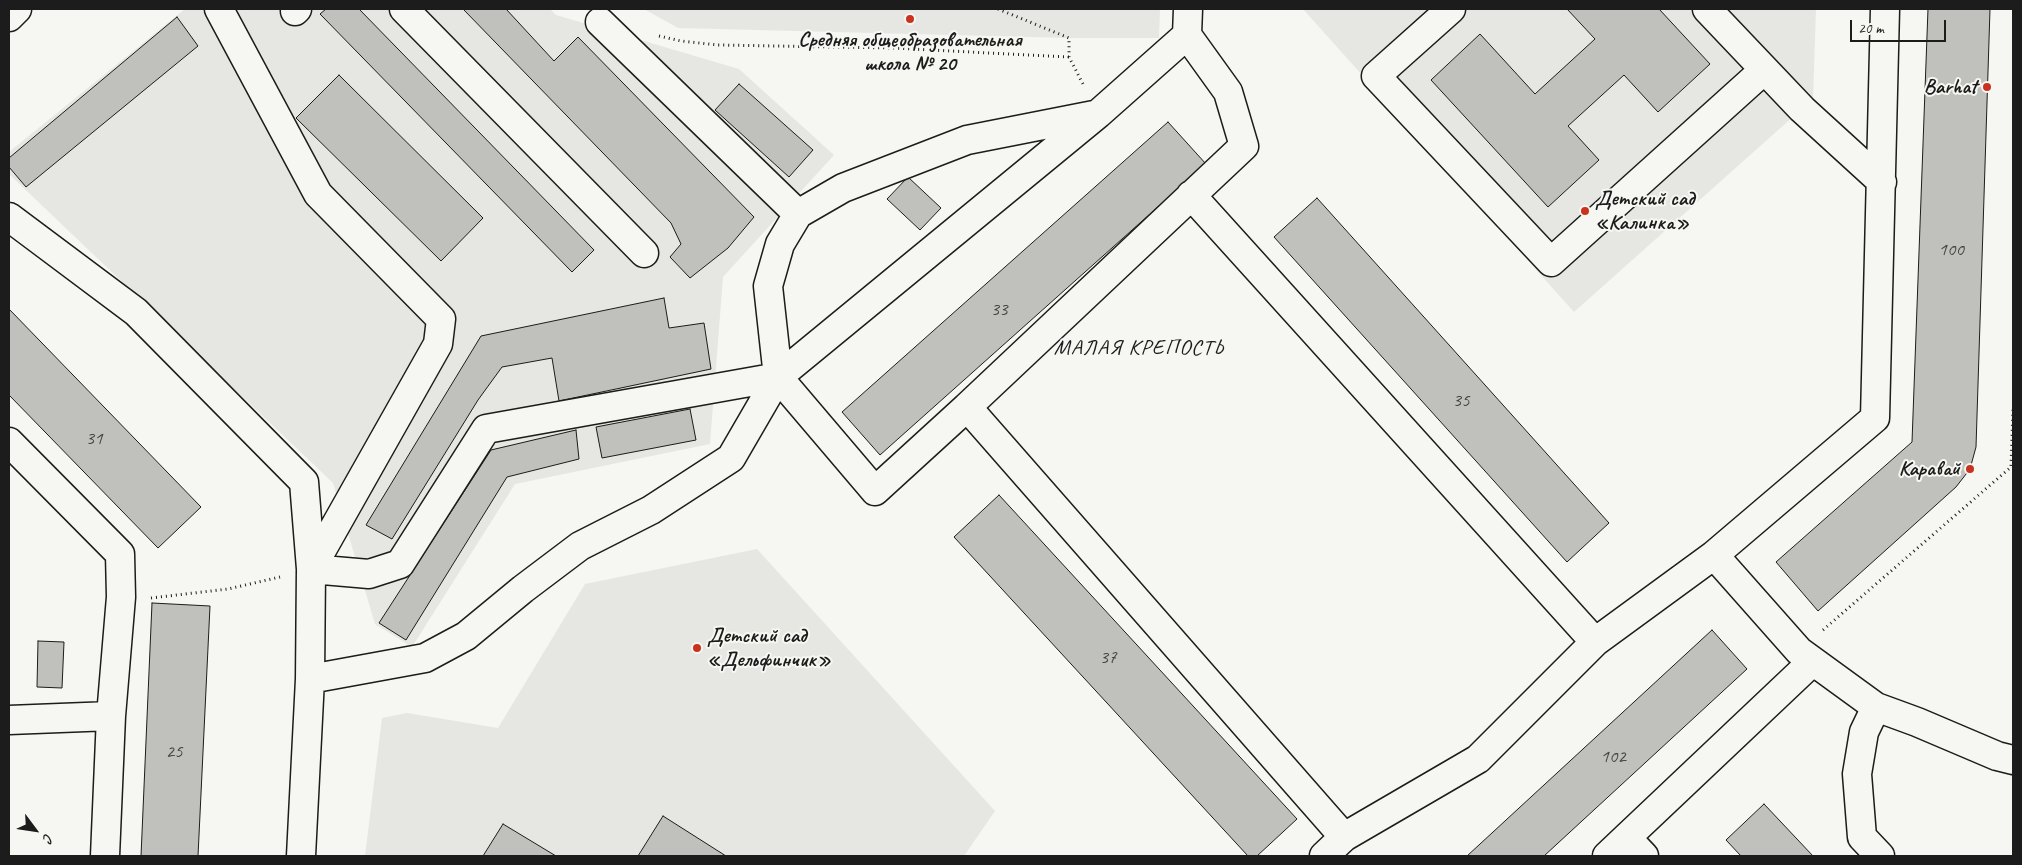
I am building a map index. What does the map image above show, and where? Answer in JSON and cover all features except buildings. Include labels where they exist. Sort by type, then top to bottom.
[{"type":"lane","points":[[9,18],[18,9]]},
{"type":"lane","points":[[219,9],[318,194],[441,318],[438,344],[311,569]]},
{"type":"lane","points":[[404,9],[644,253]]},
{"type":"lane","points":[[1451,9],[1376,76],[1551,262],[1764,70]]},
{"type":"lane","points":[[1707,9],[1802,109],[1882,182]]},
{"type":"lane","points":[[1324,856],[1344,838],[1478,759],[1595,642],[1714,555],[1874,418],[1886,9]]},
{"type":"lane","points":[[600,22],[798,214]]},
{"type":"lane","points":[[310,679],[425,658],[466,636],[523,589],[580,546],[651,510],[732,458],[778,377],[1098,114],[1188,22],[1228,92],[1244,146],[967,407],[875,490],[778,377],[768,286],[780,244],[798,214],[843,188],[967,140],[1098,114]]},
{"type":"lane","points":[[1191,195],[1595,642]]},
{"type":"lane","points":[[9,216],[136,312],[304,482],[311,569],[310,679],[301,856]]},
{"type":"lane","points":[[311,569],[369,574],[400,564],[486,429],[778,377]]},
{"type":"lane","points":[[967,407],[1344,838]]},
{"type":"lane","points":[[9,442],[120,554],[121,597],[111,716],[105,856]]},
{"type":"lane","points":[[1714,555],[1805,657],[1876,707],[1997,756],[2013,760]]},
{"type":"lane","points":[[1607,856],[1635,847],[1805,657]]},
{"type":"lane","points":[[1876,707],[1864,732],[1857,774],[1862,837],[1880,856]]},
{"type":"lane","points":[[9,720],[111,716]]},
{"type":"path","points":[[998,9],[1069,38],[1069,57],[1098,114]]},
{"type":"path","points":[[654,35],[681,41],[718,45],[892,48],[1069,57]]},
{"type":"path","points":[[1805,657],[2011,467],[2013,410]]},
{"type":"path","points":[[121,597],[161,598],[228,589],[311,569]]},
{"type":"shaded area","points":[[185,9],[550,9],[556,15],[739,69],[834,155],[723,277],[710,444],[515,484],[412,647],[375,624],[333,483],[9,174],[9,152]]},
{"type":"shaded area","name":"Средняя общеобразовательная школа № 20","points":[[644,9],[1160,9],[1159,38],[1069,38],[678,28]]},
{"type":"shaded area","name":"Детский сад «Калинка»","points":[[1303,9],[1816,9],[1813,99],[1574,312]]},
{"type":"shaded area","name":"Детский сад «Дельфинчик»","points":[[757,549],[995,811],[964,856],[365,856],[382,718],[407,713],[498,728],[585,584]]},
{"type":"place","name":"Средняя общеобразовательная школа № 20","points":[[910,19]]},
{"type":"place","name":"Barhat","points":[[1987,87]]},
{"type":"place","name":"Детский сад «Калинка»","points":[[1585,211]]},
{"type":"place","name":"Каравай","points":[[1970,469]]},
{"type":"place","name":"Детский сад «Дельфинчик»","points":[[697,648]]},
{"type":"district","name":"МАЛАЯ КРЕПОСТЬ","points":[[1139,348]]}]
